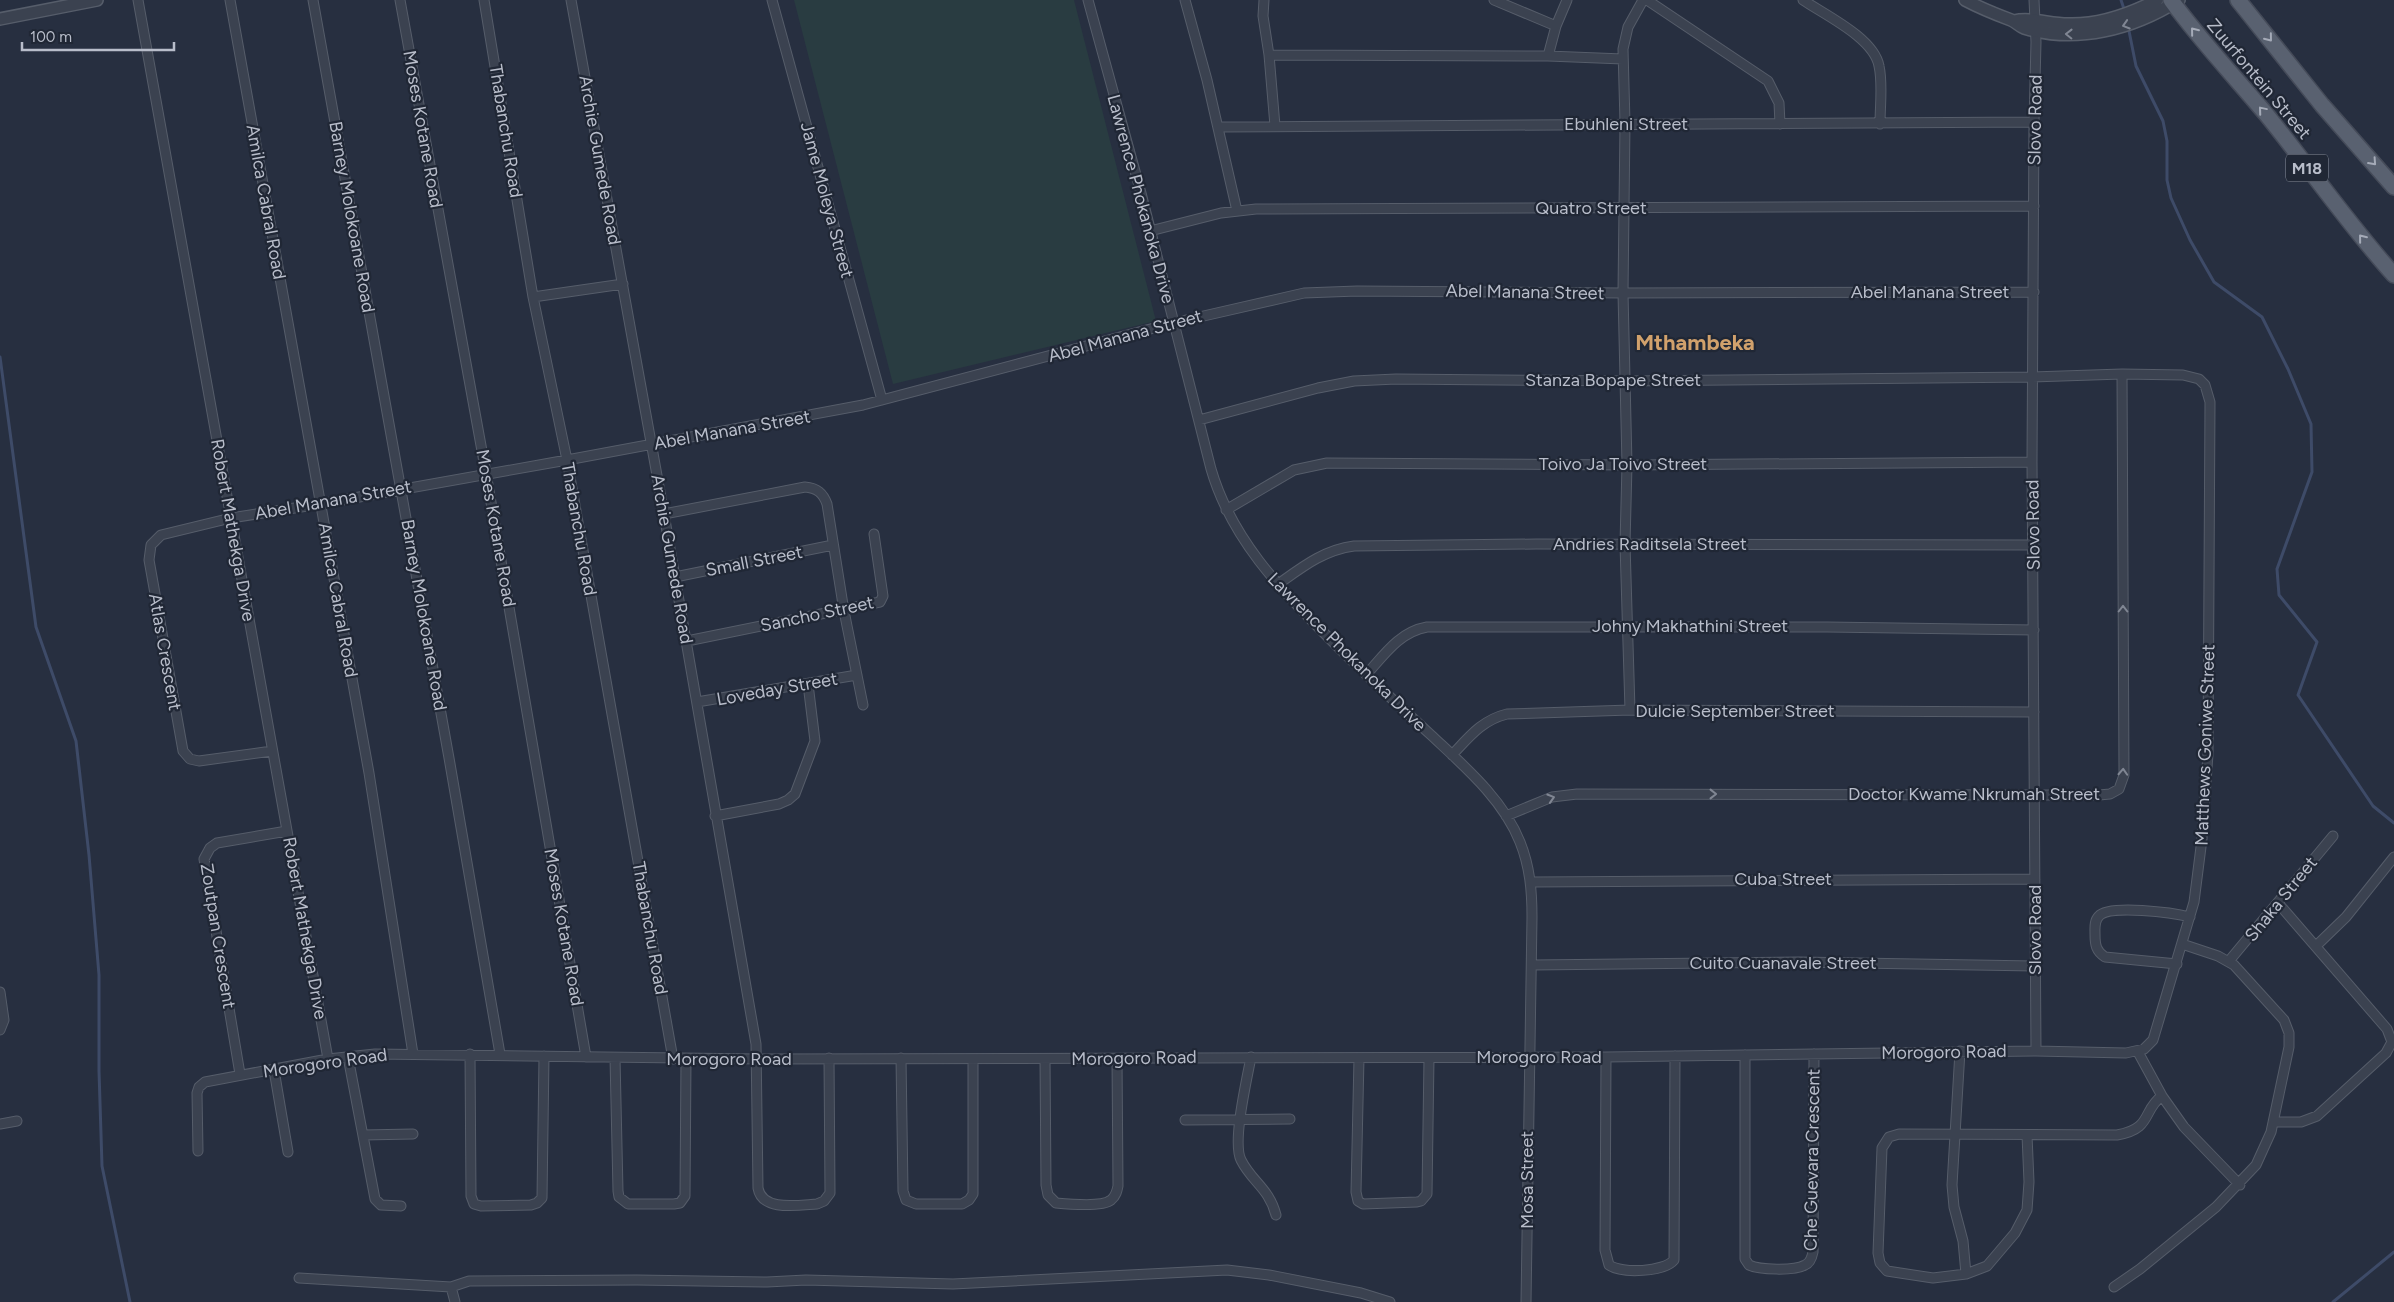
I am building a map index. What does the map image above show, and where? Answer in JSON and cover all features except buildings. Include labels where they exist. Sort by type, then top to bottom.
[{"type":"main road","name":"Zuurfontein Street","points":[[2238,0],[2322,105],[2394,187]]},
{"type":"main road","name":"Zuurfontein Street","points":[[2174,1],[2194,32],[2266,115],[2343,215],[2394,275]]},
{"type":"street","points":[[0,19],[96,0]]},
{"type":"street","name":"Robert Mathekga Drive","points":[[138,0],[328,1059]]},
{"type":"street","name":"Amilca Cabral Road","points":[[230,0],[367,763],[413,1054]]},
{"type":"street","name":"Barney Molokoane Road","points":[[314,0],[402,489],[500,1054]]},
{"type":"street","name":"Moses Kotane Road","points":[[400,0],[486,473],[586,1057]]},
{"type":"street","name":"Thabanchu Road","points":[[484,0],[533,297],[567,460],[673,1059]]},
{"type":"street","name":"Archie Gumede Road","points":[[571,0],[664,514],[758,1059],[759,1193],[764,1201],[774,1205],[813,1204],[824,1201],[830,1189],[829,1058]]},
{"type":"street","name":"Jame Moleya Street","points":[[772,0],[882,400]]},
{"type":"street","name":"Lawrence Phokanoka Drive","points":[[1088,0],[1141,193],[1215,484],[1226,510],[1257,560],[1277,585],[1366,675],[1484,787],[1506,816],[1520,842],[1532,882],[1532,965],[1528,1058]]},
{"type":"street","points":[[1186,0],[1237,211]]},
{"type":"street","points":[[1264,0],[1263,16],[1276,126]]},
{"type":"street","points":[[1494,0],[1556,26]]},
{"type":"street","points":[[1548,56],[1556,26],[1567,0]]},
{"type":"street","points":[[1630,710],[1627,626],[1623,293],[1625,123],[1622,59],[1625,34],[1643,0]]},
{"type":"street","points":[[1648,0],[1768,81],[1779,103],[1780,124]]},
{"type":"street","points":[[1802,0],[1853,34],[1874,52],[1880,68],[1880,124]]},
{"type":"street","points":[[1965,0],[1984,10],[2014,21],[2023,18],[2036,26],[2070,24],[2102,26],[2174,1]]},
{"type":"street","name":"Slovo Road","points":[[2034,0],[2036,26],[2032,462],[2036,1051]]},
{"type":"street","points":[[2146,12],[2157,0]]},
{"type":"street","points":[[1269,55],[1548,56],[1622,59]]},
{"type":"street","name":"Ebuhleni Street","points":[[1218,127],[1625,123],[1880,124],[2034,122]]},
{"type":"street","name":"Quatro Street","points":[[1150,231],[1237,211],[2034,206]]},
{"type":"street","points":[[533,297],[623,284]]},
{"type":"street","name":"Abel Manana Street","points":[[231,518],[749,428],[882,400],[1174,323],[1282,297],[1324,291],[1623,293],[2034,292]]},
{"type":"street","name":"Stanza Bopape Street","points":[[1199,420],[1318,388],[1354,381],[1396,379],[1625,381],[2032,377],[2122,374],[2183,375],[2199,379]]},
{"type":"street","name":"Doctor Kwame Nkrumah Street","points":[[1506,816],[1552,797],[1570,794],[2110,794],[2119,789],[2123,782],[2122,374]]},
{"type":"street","name":"Matthews Goniwe Street","points":[[2138,1052],[2148,1046],[2153,1040],[2190,917],[2200,865],[2208,754],[2210,402],[2205,385],[2199,379]]},
{"type":"street","name":"Toivo Ja Toivo Street","points":[[1226,510],[1294,470],[1327,463],[1626,465],[2032,462]]},
{"type":"street","points":[[664,514],[805,487],[814,488],[822,493],[826,504],[844,611],[863,704]]},
{"type":"street","name":"Atlas Crescent","points":[[231,518],[161,535],[154,540],[149,550],[149,560],[182,746],[187,756],[199,761],[272,751]]},
{"type":"street","name":"Sancho Street","points":[[686,642],[876,604],[882,600],[874,534]]},
{"type":"street","name":"Andries Raditsela Street","points":[[1277,585],[1312,560],[1341,548],[1354,546],[1626,544],[2034,545]]},
{"type":"street","name":"Small Street","points":[[675,577],[833,545]]},
{"type":"street","name":"Johny Makhathini Street","points":[[1366,675],[1401,637],[1422,628],[1627,626],[2034,630]]},
{"type":"street","name":"Loveday Street","points":[[697,702],[857,675]]},
{"type":"street","points":[[716,816],[784,803],[795,794],[815,741],[808,684]]},
{"type":"street","name":"Dulcie September Street","points":[[1452,755],[1481,725],[1493,717],[1507,714],[1630,710],[2034,712]]},
{"type":"street","name":"Zoutpan Crescent","points":[[240,1074],[204,859],[210,848],[217,843],[287,831]]},
{"type":"street","name":"Shaka Street","points":[[2230,961],[2332,836]]},
{"type":"street","points":[[2316,946],[2361,900],[2394,857]]},
{"type":"street","name":"Cuba Street","points":[[1532,882],[2035,879]]},
{"type":"street","points":[[2273,1122],[2301,1122],[2317,1116],[2386,1053],[2391,1045],[2392,1038],[2387,1029],[2278,903]]},
{"type":"street","points":[[2177,964],[2105,957],[2097,950],[2095,944],[2096,920],[2099,915],[2110,910],[2168,913],[2190,917]]},
{"type":"street","points":[[2114,1287],[2157,1256],[2216,1207],[2240,1184],[2256,1165],[2267,1142],[2273,1122],[2289,1047],[2288,1027],[2278,1013],[2230,961],[2182,944]]},
{"type":"street","name":"Cuito Cuanavale Street","points":[[1532,965],[1799,962],[2035,966]]},
{"type":"street","points":[[0,992],[4,1020],[0,1030]]},
{"type":"street","name":"Morogoro Road","points":[[198,1151],[196,1098],[199,1087],[209,1081],[328,1059],[375,1054],[500,1054],[673,1059],[1117,1059],[1251,1057],[1528,1058],[2036,1051],[2138,1052]]},
{"type":"street","points":[[1960,1052],[1953,1197],[1963,1242],[1966,1274]]},
{"type":"street","points":[[2138,1052],[2162,1096],[2197,1143],[2240,1184]]},
{"type":"street","points":[[470,1054],[471,1196],[474,1204],[481,1206],[531,1205],[537,1203],[542,1198],[544,1056]]},
{"type":"street","name":"Che Guevara Crescent","points":[[1745,1055],[1745,1259],[1746,1263],[1753,1268],[1768,1269],[1801,1267],[1809,1262],[1813,1252],[1814,1054]]},
{"type":"street","points":[[1606,1057],[1605,1250],[1609,1265],[1621,1270],[1663,1268],[1674,1260],[1676,1248],[1675,1056]]},
{"type":"street","points":[[348,1057],[375,1200],[381,1205],[401,1206]]},
{"type":"street","points":[[1251,1057],[1238,1148],[1240,1158],[1268,1193],[1276,1215]]},
{"type":"street","points":[[615,1058],[618,1191],[619,1197],[628,1204],[674,1204],[680,1203],[685,1196],[686,1059]]},
{"type":"street","points":[[901,1058],[903,1191],[906,1200],[916,1204],[962,1204],[974,1194],[973,1059]]},
{"type":"street","points":[[1359,1058],[1356,1192],[1358,1201],[1364,1204],[1417,1202],[1422,1201],[1427,1194],[1430,1058]]},
{"type":"street","name":"Mosa Street","points":[[1526,1302],[1528,1058]]},
{"type":"street","points":[[1045,1059],[1046,1185],[1048,1195],[1056,1203],[1099,1204],[1114,1198],[1118,1186],[1117,1059]]},
{"type":"street","points":[[274,1070],[288,1152]]},
{"type":"street","points":[[2027,1135],[2027,1210],[2022,1223],[1987,1266],[1966,1274],[1933,1278],[1887,1271],[1880,1263],[1878,1253],[1882,1148],[1884,1142],[1889,1137],[1899,1134],[1955,1134],[2110,1136],[2126,1133],[2141,1125],[2156,1101],[2162,1096]]},
{"type":"street","points":[[1185,1120],[1290,1120]]},
{"type":"street","points":[[0,1124],[17,1121]]},
{"type":"street","points":[[363,1135],[413,1134]]},
{"type":"street","points":[[299,1278],[451,1287],[469,1281],[637,1280],[767,1282],[806,1280],[953,1284],[1226,1270],[1269,1275],[1361,1293],[1390,1302]]},
{"type":"street","points":[[451,1287],[456,1302]]},
{"type":"green space","points":[[794,0],[1074,0],[1156,321],[893,384]]},
{"type":"waterway","points":[[2121,0],[2125,12]]},
{"type":"waterway","points":[[2128,26],[2136,66],[2163,121],[2167,141],[2167,180],[2171,198],[2190,240],[2214,282],[2262,317],[2288,369],[2311,424],[2312,472],[2277,569],[2279,595],[2317,642],[2298,695],[2373,806],[2394,823]]},
{"type":"waterway","points":[[0,357],[36,627],[76,741],[89,855],[99,975],[99,1071],[102,1166],[130,1302]]},
{"type":"waterway","points":[[2333,1302],[2394,1252]]},
{"type":"district","name":"Mthambeka","points":[[1695,342]]}]
